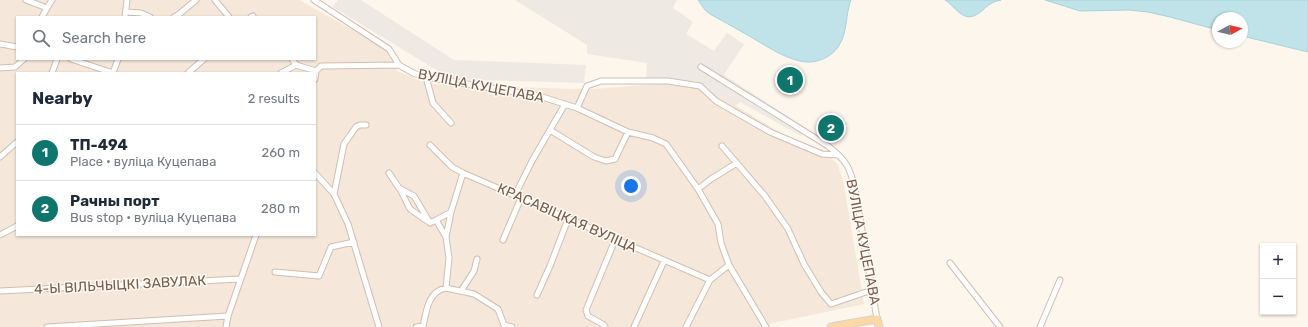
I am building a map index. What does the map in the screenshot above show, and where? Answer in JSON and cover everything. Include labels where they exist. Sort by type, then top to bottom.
[{"type":"main road","points":[[831,327],[877,319]]},
{"type":"main road","name":"ВУЛІЦА КУЦЕПАВА","points":[[877,319],[879,327]]},
{"type":"street","points":[[26,0],[46,8]]},
{"type":"street","points":[[42,16],[52,0]]},
{"type":"street","points":[[127,0],[125,14],[141,13],[148,16]]},
{"type":"street","points":[[176,16],[196,0]]},
{"type":"street","points":[[215,0],[228,16]]},
{"type":"street","points":[[314,0],[389,49],[400,65]]},
{"type":"street","points":[[0,44],[16,47]]},
{"type":"street","points":[[0,68],[16,66],[23,60]]},
{"type":"street","points":[[52,72],[57,60]]},
{"type":"street","points":[[74,60],[110,72]]},
{"type":"street","points":[[113,72],[118,60]]},
{"type":"street","points":[[189,72],[203,60]]},
{"type":"street","points":[[293,60],[296,65],[316,71],[321,66],[400,65]]},
{"type":"street","points":[[283,72],[296,65]]},
{"type":"street","name":"ВУЛІЦА КУЦЕПАВА","points":[[400,65],[413,73],[426,77],[539,96],[577,108],[628,132],[653,138],[666,144],[698,189],[718,224],[721,243],[729,265],[766,327]]},
{"type":"street","name":"ВУЛІЦА КУЦЕПАВА","points":[[701,67],[828,146],[847,165],[853,180],[877,319]]},
{"type":"street","points":[[426,77],[433,103],[451,123]]},
{"type":"street","points":[[577,108],[587,86],[601,81],[668,81],[700,86],[716,101],[770,132],[822,154],[838,155]]},
{"type":"street","points":[[515,195],[532,161],[565,104]]},
{"type":"street","points":[[334,194],[344,144],[356,127],[366,125]]},
{"type":"street","points":[[550,130],[594,157],[606,162],[615,159],[628,132]]},
{"type":"street","points":[[0,157],[16,143]]},
{"type":"street","name":"КРАСАВІЦКАЯ ВУЛІЦА","points":[[430,145],[452,167],[463,173],[710,280]]},
{"type":"street","points":[[722,146],[766,196],[788,229],[804,264],[821,292],[831,304],[872,290]]},
{"type":"street","points":[[698,189],[737,163]]},
{"type":"street","points":[[389,173],[410,209],[430,223]]},
{"type":"street","points":[[446,288],[449,258],[446,237],[451,212],[463,173]]},
{"type":"street","points":[[316,174],[334,194],[348,224],[379,327]]},
{"type":"street","points":[[399,188],[414,196],[430,223]]},
{"type":"street","points":[[503,240],[521,198]]},
{"type":"street","points":[[430,223],[451,212]]},
{"type":"street","points":[[536,295],[550,266],[568,219]]},
{"type":"street","points":[[436,220],[446,237]]},
{"type":"street","points":[[0,235],[16,227]]},
{"type":"street","points":[[226,327],[240,279],[256,236]]},
{"type":"street","points":[[605,327],[588,316],[586,310],[615,240]]},
{"type":"street","points":[[275,272],[319,276],[330,247],[354,242]]},
{"type":"street","points":[[461,291],[474,271],[477,259]]},
{"type":"street","points":[[634,327],[664,261]]},
{"type":"street","points":[[950,263],[1000,327]]},
{"type":"street","points":[[686,327],[710,280],[729,265]]},
{"type":"street","name":"4-Ы ВІЛЬЧЫЦКІ ЗАВУЛАК","points":[[0,291],[240,279]]},
{"type":"street","points":[[1040,327],[1060,280]]},
{"type":"street","points":[[416,327],[423,327],[432,294],[439,289],[446,288],[474,294],[498,309],[504,326],[512,327]]},
{"type":"street","points":[[47,327],[228,316]]},
{"type":"shaded area","points":[[0,0],[299,0],[385,48],[397,71],[428,84],[594,89],[695,81],[786,136],[827,153],[838,165],[844,185],[864,304],[764,325],[763,327],[0,327]]},
{"type":"shaded area","points":[[338,0],[361,0],[454,60],[586,65],[584,83],[451,79],[333,7]]},
{"type":"shaded area","points":[[515,0],[677,0],[673,8],[693,22],[686,34],[714,51],[727,33],[744,44],[724,75],[806,128],[801,136],[740,102],[736,106],[695,81],[646,79],[647,63],[587,54],[587,45]]},
{"type":"water","points":[[698,0],[851,0],[845,30],[838,47],[835,51],[820,60],[806,62],[786,57],[710,14]]},
{"type":"water","points":[[945,0],[1001,0],[993,2],[976,15],[969,17],[959,13]]},
{"type":"water","points":[[1045,0],[1308,0],[1308,52],[1248,37],[1248,12],[1212,12],[1212,28],[1148,12],[1129,10],[1080,11]]},
{"type":"place","name":"ТП-494","points":[[790,80]]},
{"type":"place","name":"Рачны порт","points":[[831,128]]}]
